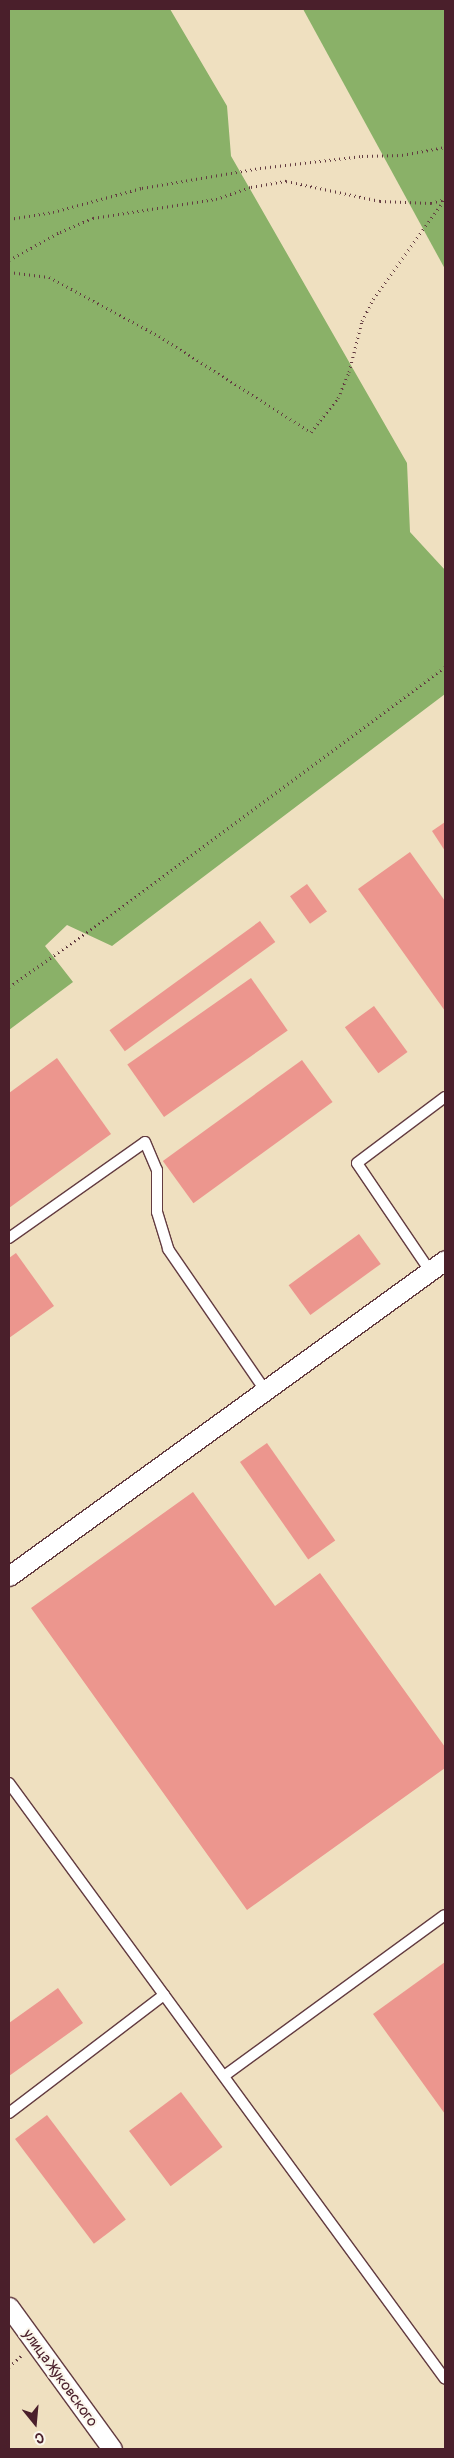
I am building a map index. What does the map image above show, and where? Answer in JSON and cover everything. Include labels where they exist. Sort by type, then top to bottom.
[{"type":"street","points":[[9,1576],[445,1260]]},
{"type":"street","name":"улица Жуковского","points":[[9,2307],[112,2449]]},
{"type":"lane","points":[[430,1271],[357,1163],[445,1097]]},
{"type":"lane","points":[[9,1238],[145,1142],[157,1170],[157,1212],[168,1249],[265,1390]]},
{"type":"lane","points":[[9,1783],[445,2379]]},
{"type":"lane","points":[[224,2076],[320,2004],[445,1915]]},
{"type":"lane","points":[[9,2113],[164,1995]]},
{"type":"path","points":[[9,219],[53,212],[142,188],[250,170],[362,156],[402,155],[445,147]]},
{"type":"path","points":[[9,260],[60,232],[93,218],[216,199],[251,187],[286,181],[380,201],[431,203],[445,199]]},
{"type":"path","points":[[9,272],[49,277],[159,336],[311,432],[338,398],[348,372],[362,321],[373,299],[445,199]]},
{"type":"path","points":[[9,987],[119,909],[445,667]]},
{"type":"green space","points":[[9,9],[170,9],[227,106],[231,156],[407,463],[410,532],[445,570],[445,694],[112,946],[67,925],[45,946],[73,982],[9,1030]]},
{"type":"green space","points":[[303,9],[445,9],[445,269]]},
{"type":"building","points":[[445,822],[445,851],[432,831]]},
{"type":"building","points":[[410,852],[445,901],[445,1011],[358,889]]},
{"type":"building","points":[[307,884],[327,912],[310,924],[290,896]]},
{"type":"building","points":[[260,921],[275,942],[125,1051],[110,1030]]},
{"type":"building","points":[[251,978],[288,1030],[164,1117],[127,1065]]},
{"type":"building","points":[[374,1006],[408,1052],[378,1073],[345,1027]]},
{"type":"building","points":[[57,1058],[111,1134],[9,1208],[9,1093]]},
{"type":"building","points":[[302,1060],[333,1102],[193,1203],[163,1161]]},
{"type":"building","points":[[359,1234],[381,1264],[310,1315],[289,1285]]},
{"type":"building","points":[[16,1253],[54,1306],[9,1338],[9,1258]]},
{"type":"building","points":[[267,1443],[335,1540],[308,1559],[240,1462]]},
{"type":"building","points":[[193,1492],[275,1606],[320,1573],[445,1747],[445,1768],[247,1910],[31,1608]]},
{"type":"building","points":[[445,1962],[445,2114],[373,2014]]},
{"type":"building","points":[[58,1988],[83,2023],[9,2076],[9,2023]]},
{"type":"building","points":[[181,2092],[223,2147],[171,2186],[129,2131]]},
{"type":"building","points":[[47,2115],[126,2220],[94,2244],[15,2139]]}]
